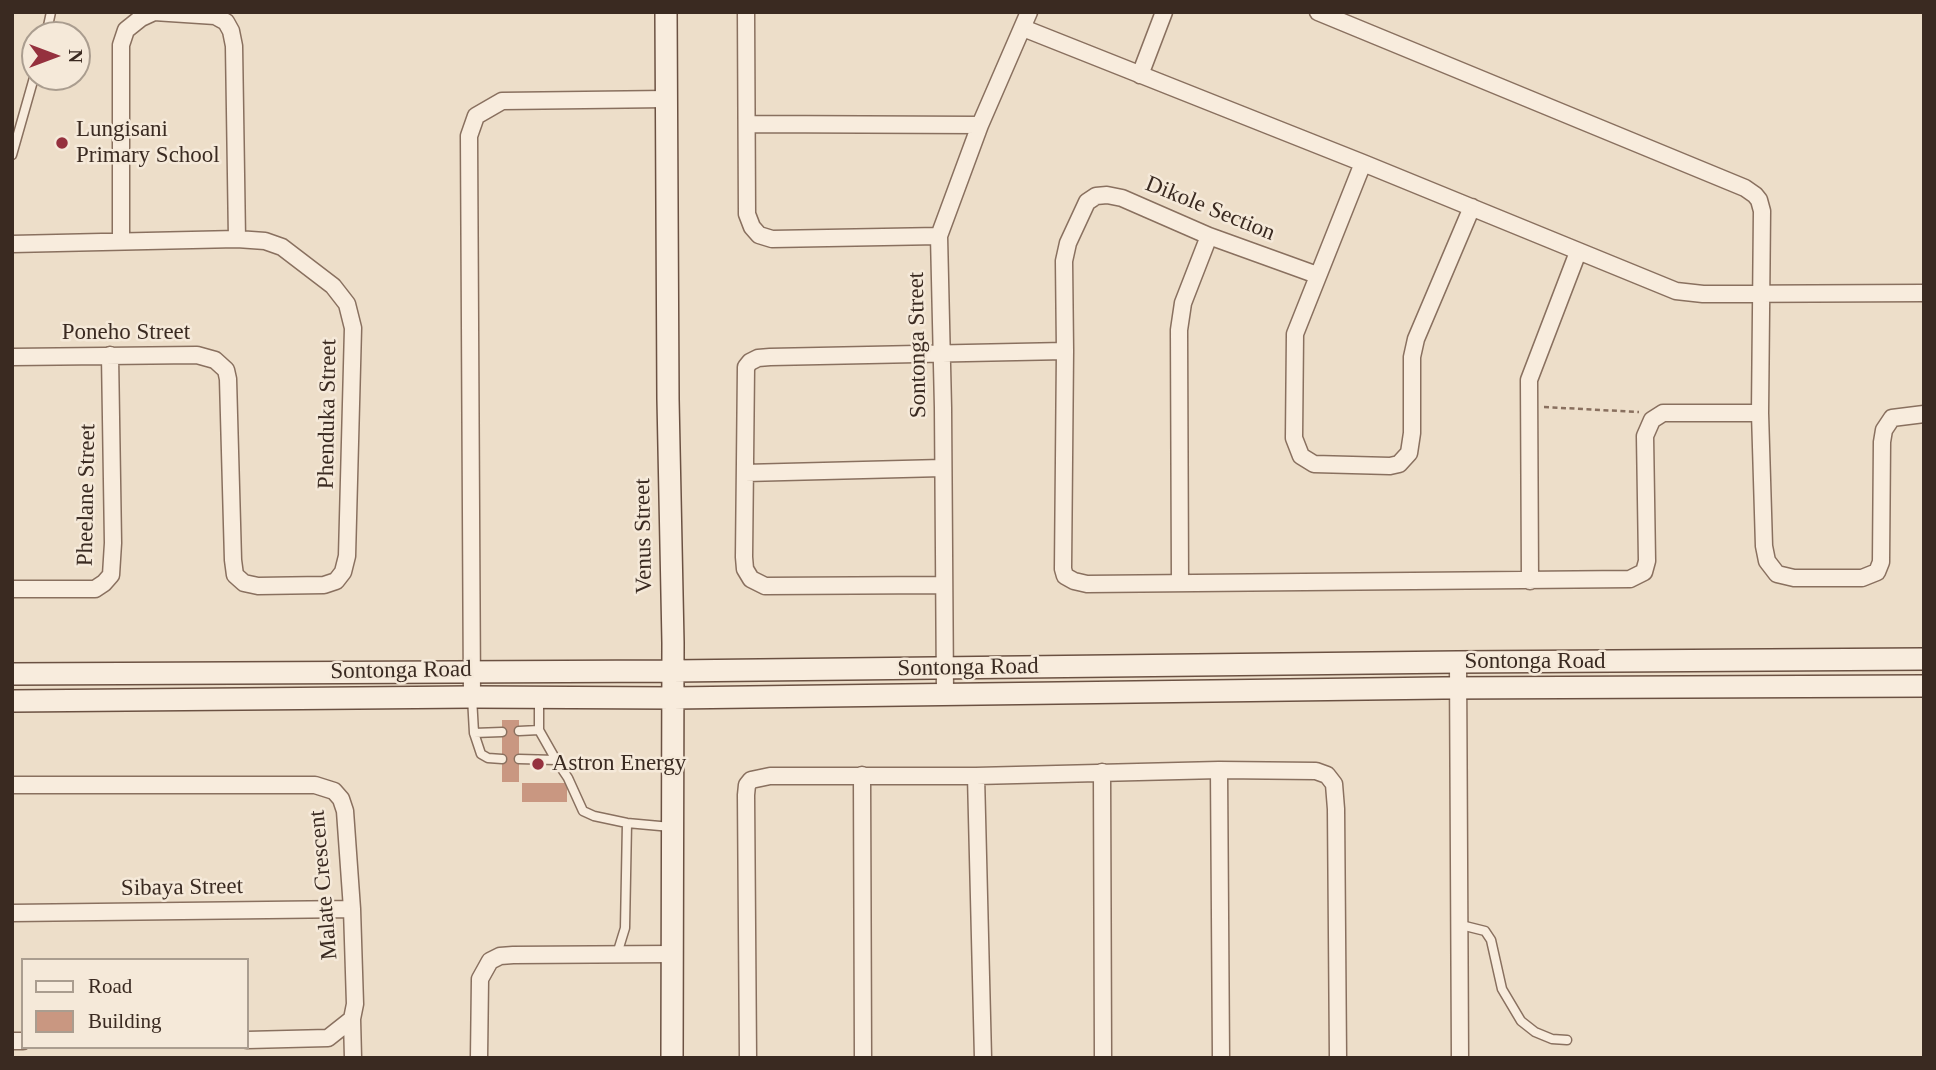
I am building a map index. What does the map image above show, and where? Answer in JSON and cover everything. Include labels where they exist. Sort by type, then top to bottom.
[{"type":"main road","name":"Venus Street","points":[[666,12],[668,399],[673,671],[672,1058]]},
{"type":"main road","name":"Sontonga Road","points":[[12,674],[673,671],[1924,659]]},
{"type":"main road","name":"Sontonga Road","points":[[12,701],[472,696],[673,698],[1458,688],[1924,686]]},
{"type":"street","points":[[121,241],[121,45],[126,30],[154,12],[215,16],[226,22],[231,31],[234,46],[237,239]]},
{"type":"street","points":[[746,12],[747,214],[752,228],[759,235],[772,239],[939,236]]},
{"type":"street","name":"Sontonga Street","points":[[945,694],[939,236],[980,125],[1029,12]]},
{"type":"street","points":[[1140,75],[1164,12]]},
{"type":"street","points":[[1318,12],[1750,191],[1759,200],[1762,211],[1760,413],[1765,555],[1773,572],[1794,578],[1862,578],[1877,572],[1881,562],[1884,430],[1892,418],[1924,414]]},
{"type":"street","points":[[1023,28],[1676,291],[1703,294],[1924,293]]},
{"type":"street","points":[[472,696],[469,136],[477,116],[502,101],[667,99]]},
{"type":"street","points":[[747,124],[980,125]]},
{"type":"street","points":[[1363,163],[1297,326],[1293,343],[1294,439],[1301,456],[1314,464],[1390,466],[1399,464],[1409,453],[1412,368],[1416,339],[1472,207]]},
{"type":"street","name":"Dikole Section","points":[[1065,351],[1064,261],[1068,243],[1087,202],[1096,197],[1107,195],[1122,198],[1209,236],[1317,275]]},
{"type":"street","points":[[1180,583],[1179,330],[1183,303],[1209,236]]},
{"type":"street","name":"Phenduka Street","points":[[12,244],[237,239],[265,241],[282,247],[333,286],[346,304],[352,328],[347,548],[343,572],[336,581],[324,585],[258,586],[244,583],[235,575],[228,379]]},
{"type":"street","points":[[1530,581],[1527,406],[1531,370],[1578,252]]},
{"type":"street","points":[[943,585],[757,584],[745,569],[744,378],[750,362],[771,357],[1065,351],[1063,569],[1065,576],[1087,584],[1621,580],[1636,577],[1644,572],[1647,561],[1645,436],[1652,420],[1663,413],[1760,413]]},
{"type":"street","name":"Pheelane Street","points":[[12,589],[95,589],[111,575],[113,543],[110,355]]},
{"type":"street","name":"Poneho Street","points":[[12,357],[206,356],[222,365],[228,379]]},
{"type":"street","points":[[745,473],[942,468]]},
{"type":"street","points":[[1458,662],[1460,1058]]},
{"type":"street","points":[[1219,771],[1221,1058]]},
{"type":"street","points":[[748,1058],[747,785],[751,780],[770,776],[1317,771],[1327,775],[1334,783],[1336,809],[1338,1058]]},
{"type":"street","points":[[1102,772],[1103,1058]]},
{"type":"street","points":[[862,775],[863,1058]]},
{"type":"street","points":[[976,776],[983,1058]]},
{"type":"street","name":"Malate Crescent","points":[[12,785],[324,786],[334,791],[345,810],[352,909],[355,1004],[352,1019],[353,1058]]},
{"type":"street","name":"Sibaya Street","points":[[12,913],[352,909]]},
{"type":"street","points":[[479,1058],[480,979],[490,961],[513,955],[673,954]]},
{"type":"street","points":[[248,1040],[328,1038],[352,1019]]},
{"type":"lane","points":[[12,155],[30,91]]},
{"type":"lane","points":[[472,696],[476,744],[484,757],[502,759]]},
{"type":"lane","points":[[540,697],[539,730],[568,778],[583,810],[593,816],[627,823],[671,827]]},
{"type":"lane","points":[[519,731],[539,730]]},
{"type":"lane","points":[[474,733],[502,732]]},
{"type":"lane","points":[[519,759],[555,760]]},
{"type":"lane","points":[[617,954],[625,928],[627,823]]},
{"type":"lane","points":[[1461,925],[1485,931],[1491,940],[1498,977],[1509,1004],[1521,1021],[1535,1032],[1552,1039],[1567,1040]]},
{"type":"path","points":[[1527,406],[1663,413]]},
{"type":"building","points":[[502,720],[519,720],[519,782],[502,782]]},
{"type":"building","points":[[522,783],[567,783],[567,802],[522,802]]},
{"type":"place","name":"Lungisani Primary School","points":[[62,143]]},
{"type":"place","name":"Astron Energy","points":[[538,764]]}]
